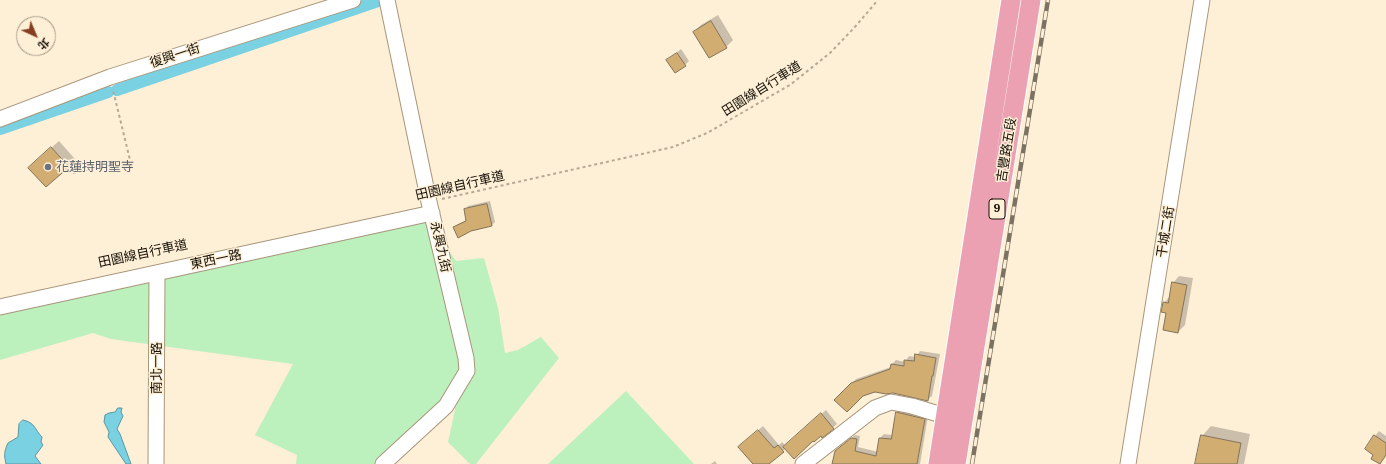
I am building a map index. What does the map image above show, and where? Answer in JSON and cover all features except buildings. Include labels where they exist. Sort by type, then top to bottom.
[{"type":"main road","name":"吉豐路五段","points":[[954,417],[1011,0]]},
{"type":"main road","name":"吉豐路五段","points":[[954,417],[1031,0]]},
{"type":"main road","name":"9","points":[[938,464],[954,417]]},
{"type":"main road","name":"9","points":[[954,417],[956,464]]},
{"type":"street","name":"復興一街","points":[[0,119],[110,77],[353,0]]},
{"type":"street","name":"干城二街","points":[[1128,464],[1202,0]]},
{"type":"street","name":"永興九街","points":[[383,464],[446,406],[467,371],[466,358],[431,208],[392,1]]},
{"type":"street","name":"東西一路","points":[[0,307],[158,273],[431,208]]},
{"type":"street","name":"南北一路","points":[[156,464],[158,273]]},
{"type":"street","points":[[803,464],[875,408],[891,402],[954,417]]},
{"type":"path","name":"田園線自行車道","points":[[431,208],[673,148],[707,133],[790,85],[830,53],[878,0]]},
{"type":"path","points":[[73,173],[130,160],[110,77]]},
{"type":"green space","points":[[427,220],[456,261],[484,258],[498,308],[505,353],[518,350],[541,337],[559,358],[476,464],[470,464],[448,442],[455,410],[455,407],[452,405],[381,464],[296,464],[297,455],[255,435],[293,364],[111,339],[93,333],[0,360],[0,308]]},
{"type":"green space","points":[[626,391],[694,464],[548,464]]},
{"type":"water","points":[[118,408],[122,408],[121,412],[123,416],[117,429],[131,464],[126,464],[108,437],[109,432],[104,422],[105,415],[115,412]]},
{"type":"water","points":[[23,420],[33,425],[42,437],[41,442],[43,445],[35,456],[41,464],[6,464],[5,454],[8,443],[18,437],[19,424]]},
{"type":"waterway","points":[[117,90],[381,0]]},
{"type":"waterway","points":[[0,129],[108,92]]},
{"type":"railway","points":[[972,464],[1048,0]]},
{"type":"place","name":"花蓮持明聖寺","points":[[48,167]]}]
